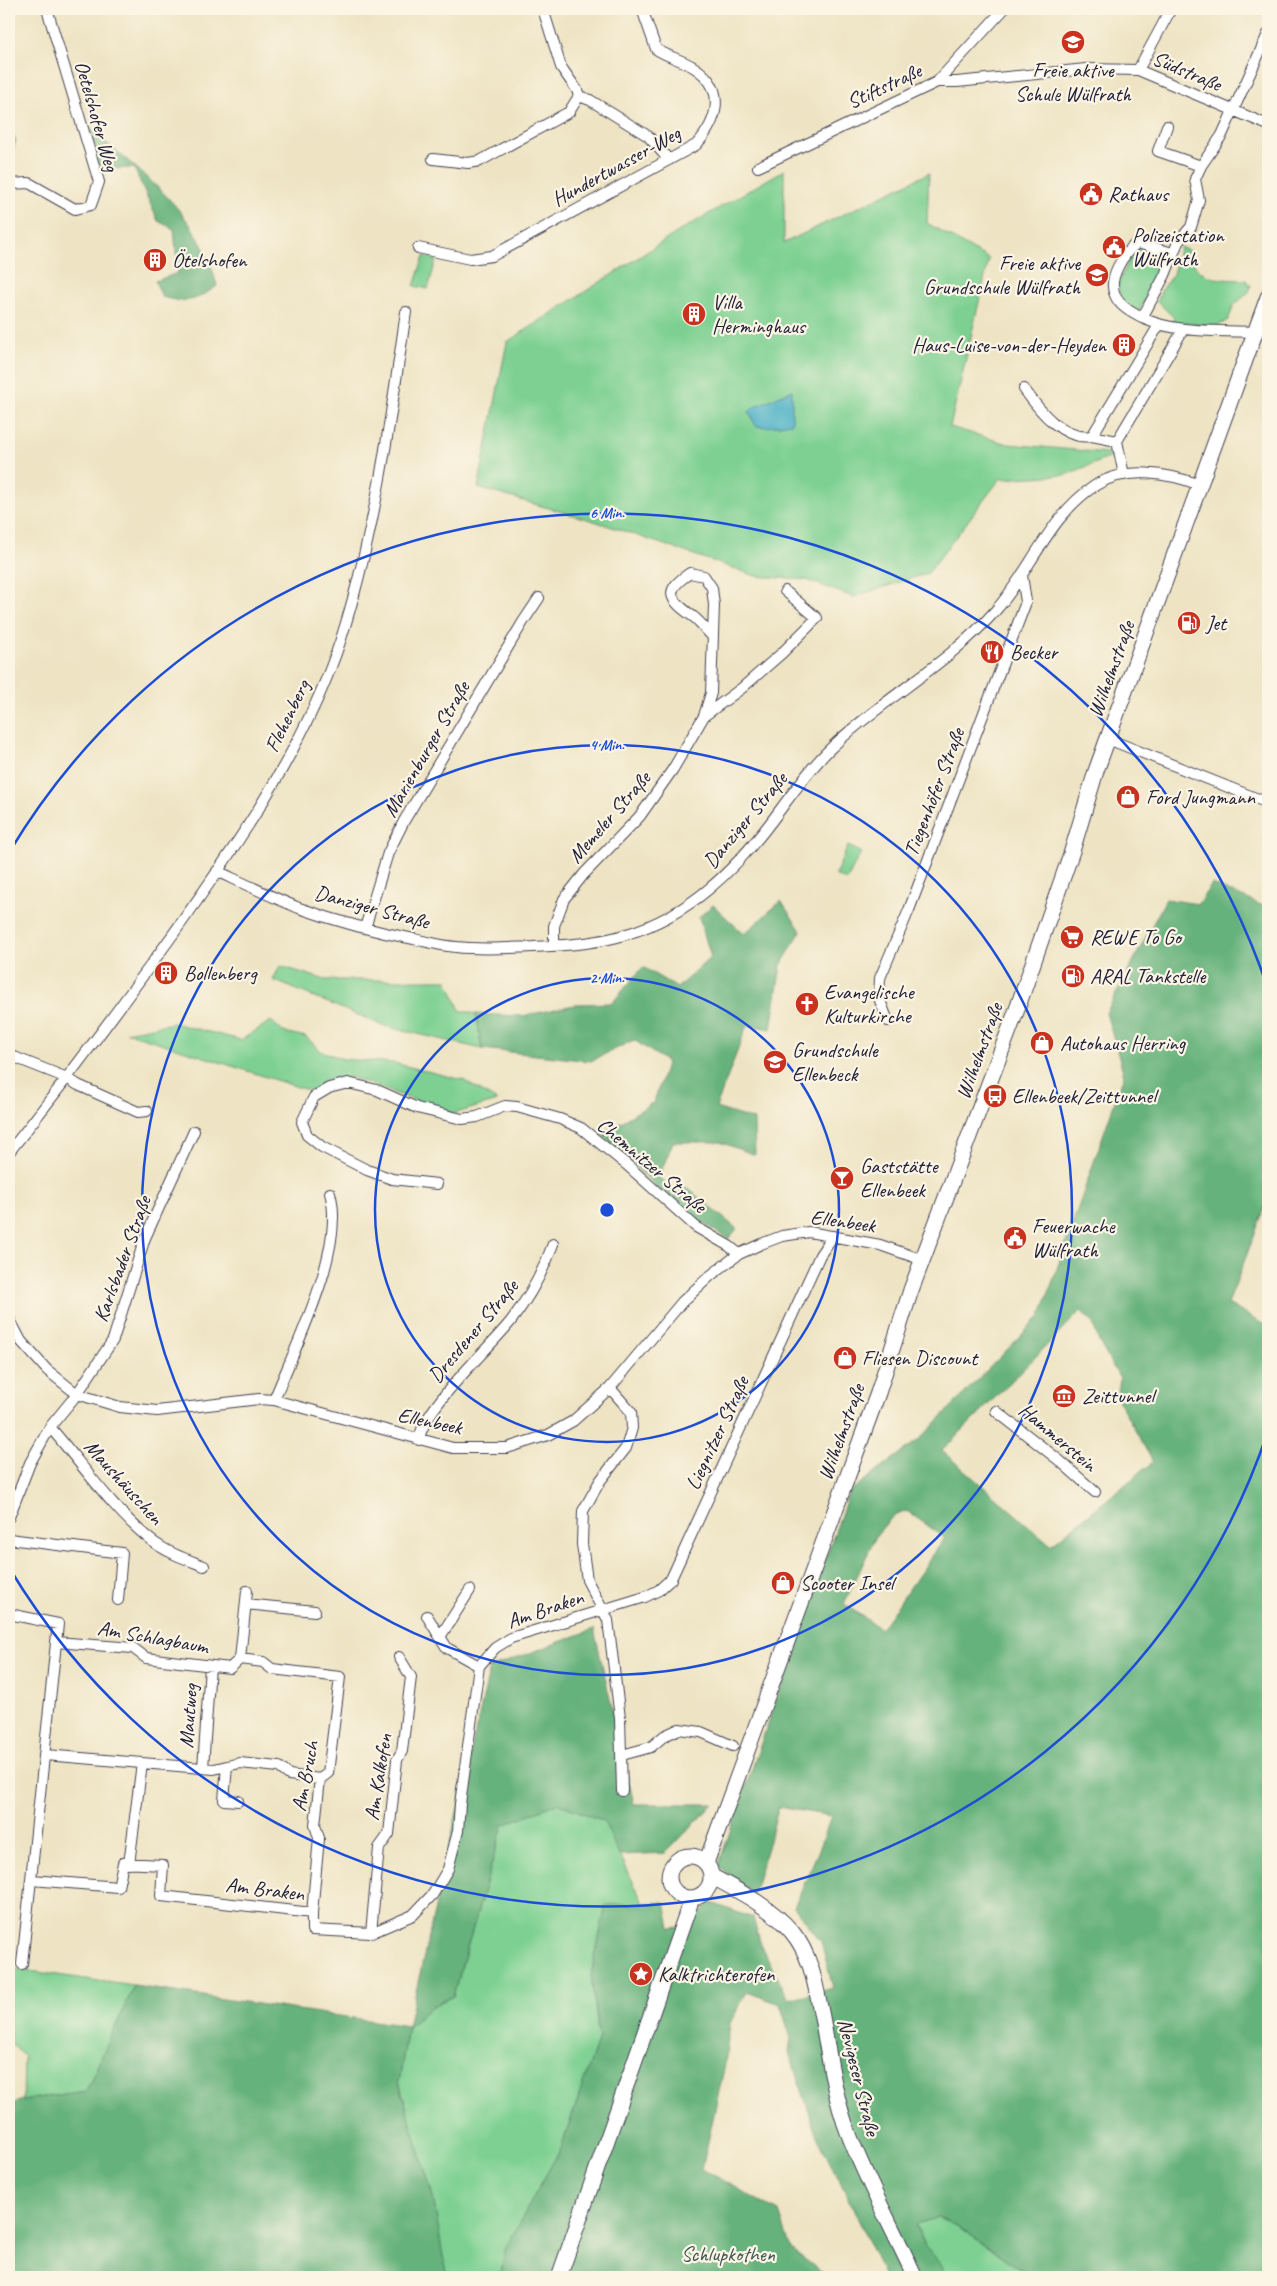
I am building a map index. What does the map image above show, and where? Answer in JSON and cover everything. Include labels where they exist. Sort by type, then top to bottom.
[{"type":"main road","name":"Wilhelmstraße","points":[[702,1882],[723,1818],[878,1394],[911,1290],[1016,1012],[1108,739],[1268,297]]},
{"type":"main road","name":"Nevigeser Straße","points":[[702,1882],[743,1896],[775,1916],[792,1932],[807,1957],[815,1982],[834,2079],[847,2132],[915,2277]]},
{"type":"main road","points":[[559,2277],[677,1940],[702,1882]]},
{"type":"street","name":"Oetelshofer Weg","points":[[9,184],[29,184],[75,209],[91,205],[98,182],[47,9]]},
{"type":"street","points":[[543,9],[561,67],[579,96]]},
{"type":"street","name":"Hundertwasser-Weg","points":[[418,248],[470,259],[492,256],[696,145],[708,132],[715,116],[717,105],[714,93],[702,73],[693,66],[656,49],[642,9]]},
{"type":"street","name":"Stiftstraße","points":[[758,167],[937,82],[1004,9]]},
{"type":"street","points":[[1138,70],[1171,9]]},
{"type":"street","points":[[1142,318],[1165,275],[1178,242],[1191,227],[1199,200],[1195,180],[1201,166],[1222,135],[1268,34]]},
{"type":"street","name":"Südstraße","points":[[937,82],[957,82],[1086,69],[1138,70],[1233,112],[1268,125]]},
{"type":"street","points":[[434,159],[468,163],[480,161],[569,112],[579,96]]},
{"type":"street","points":[[579,96],[590,100],[648,136],[669,160]]},
{"type":"street","points":[[1166,126],[1158,151],[1201,166]]},
{"type":"street","points":[[1173,252],[1137,243],[1122,260],[1113,283],[1115,296],[1126,309],[1159,325],[1183,330],[1254,332]]},
{"type":"street","name":"Flehenberg","points":[[9,1152],[68,1078],[218,872],[285,763],[318,697],[341,640],[372,520],[406,312]]},
{"type":"street","points":[[1092,436],[1159,325]]},
{"type":"street","points":[[1124,476],[1117,441],[1183,330]]},
{"type":"street","points":[[1024,390],[1043,416],[1065,430],[1084,437],[1092,436],[1117,441]]},
{"type":"street","name":"Danziger Straße","points":[[218,872],[296,906],[365,928],[454,947],[493,949],[590,943],[629,934],[662,919],[697,899],[718,883],[747,852],[798,786],[830,749],[864,719],[937,666],[967,641],[997,609],[1022,575],[1047,535],[1072,505],[1098,484],[1124,476],[1148,472],[1182,478],[1200,485]]},
{"type":"street","name":"Memeler Straße","points":[[554,945],[554,926],[564,899],[584,874],[640,816],[673,769],[704,716],[711,693],[714,605],[712,588],[704,576],[690,573],[676,582],[672,595],[675,604],[696,619],[712,635]]},
{"type":"street","name":"Tiegenhöfer Straße","points":[[888,1022],[879,998],[880,978],[909,910],[1026,602],[1022,575]]},
{"type":"street","name":"Memeler Straße","points":[[704,716],[748,682],[817,618],[785,591]]},
{"type":"street","name":"Marienburger Straße","points":[[365,928],[388,852],[404,821],[518,629],[540,598]]},
{"type":"street","points":[[1108,739],[1268,803]]},
{"type":"street","points":[[9,1055],[68,1078],[78,1085],[138,1112],[147,1111]]},
{"type":"street","name":"Chemnitzer Straße","points":[[437,1184],[392,1179],[367,1170],[322,1147],[306,1135],[302,1122],[314,1097],[329,1088],[348,1083],[377,1090],[417,1108],[462,1120],[505,1106],[517,1107],[560,1119],[581,1128],[627,1165],[696,1228],[729,1246],[739,1254]]},
{"type":"street","name":"Karlsbader Straße","points":[[9,1517],[30,1463],[50,1427],[77,1394],[113,1340],[145,1238],[194,1131]]},
{"type":"street","points":[[274,1400],[312,1307],[326,1261],[334,1226],[333,1203],[330,1193]]},
{"type":"street","name":"Ellenbeek","points":[[9,1318],[21,1341],[47,1370],[77,1394],[120,1407],[157,1411],[259,1399],[274,1400],[453,1448],[507,1448],[548,1435],[573,1421],[610,1388],[682,1302],[710,1276],[739,1254],[782,1236],[809,1232],[880,1245],[923,1260]]},
{"type":"street","name":"Liegnitzer Straße","points":[[603,1610],[645,1597],[660,1590],[671,1578],[820,1255],[833,1236]]},
{"type":"street","name":"Dresdener Straße","points":[[419,1440],[420,1430],[436,1406],[511,1321],[534,1288],[544,1270],[553,1244]]},
{"type":"street","points":[[610,1388],[631,1412],[632,1428],[626,1448],[600,1481],[583,1511],[582,1544],[588,1580],[608,1620],[612,1644],[620,1718],[622,1791]]},
{"type":"street","name":"Hammerstein","points":[[996,1411],[1060,1461],[1095,1492]]},
{"type":"street","name":"Maushäuschen","points":[[50,1427],[136,1526],[153,1542],[178,1557],[204,1566]]},
{"type":"street","points":[[9,1539],[122,1552],[118,1600]]},
{"type":"street","points":[[440,1637],[470,1590]]},
{"type":"street","points":[[240,1659],[247,1591]]},
{"type":"street","points":[[246,1604],[315,1610]]},
{"type":"street","name":"Am Braken","points":[[129,1864],[163,1865],[162,1896],[312,1913],[312,1930],[371,1933],[413,1915],[434,1894],[448,1869],[458,1831],[479,1666],[495,1648],[511,1638],[603,1610]]},
{"type":"street","points":[[9,1614],[58,1624],[22,1964]]},
{"type":"street","points":[[427,1616],[447,1648],[479,1666]]},
{"type":"street","name":"Am Schlagbaum","points":[[56,1642],[133,1648],[146,1658],[230,1668],[240,1659],[263,1662],[272,1670],[340,1677]]},
{"type":"street","name":"Am Kalkofen","points":[[371,1933],[379,1848],[389,1834],[396,1760],[402,1752],[411,1677],[399,1657]]},
{"type":"street","name":"Mautweg","points":[[203,1768],[210,1666]]},
{"type":"street","name":"Am Bruch","points":[[312,1913],[319,1838],[315,1825],[320,1779],[328,1774],[340,1677]]},
{"type":"street","points":[[622,1755],[651,1747],[664,1736],[679,1729],[700,1732],[733,1746]]},
{"type":"street","name":"Mautweg","points":[[45,1755],[214,1769],[240,1763],[279,1767],[289,1775],[320,1779]]},
{"type":"street","points":[[32,1880],[118,1887],[123,1863],[129,1864],[142,1763]]},
{"type":"street","points":[[227,1766],[224,1800],[238,1801]]},
{"type":"green space","points":[[82,121],[144,175],[181,212],[196,234],[208,258],[217,286],[191,300],[185,301],[162,297],[155,281],[178,273],[174,229],[158,221],[134,168],[96,169]]},
{"type":"green space","points":[[9,129],[16,140],[9,163]]},
{"type":"green space","points":[[784,170],[784,243],[929,173],[927,223],[989,259],[950,427],[1008,444],[1119,454],[1065,475],[1000,479],[928,573],[853,597],[807,580],[756,576],[594,521],[478,488],[507,342],[681,230]]},
{"type":"green space","points":[[1140,247],[1165,256],[1167,262],[1138,312],[1122,301],[1117,285],[1133,252]]},
{"type":"green space","points":[[1180,247],[1189,251],[1192,261],[1203,274],[1218,279],[1246,280],[1251,285],[1249,292],[1234,305],[1228,320],[1218,326],[1172,322],[1174,318],[1157,301],[1162,289],[1173,274]]},
{"type":"green space","points":[[424,256],[436,260],[428,289],[414,286]]},
{"type":"green space","points":[[848,846],[861,852],[847,880],[835,875]]},
{"type":"green space","name":"Schlupkothen","points":[[1212,884],[1268,908],[1268,1199],[1228,1304],[1268,1327],[1268,2277],[1032,2277],[959,2227],[938,2218],[915,2224],[926,2248],[941,2265],[945,2277],[884,2277],[817,2136],[789,2052],[791,2038],[780,2004],[747,1992],[730,2023],[725,2064],[702,2169],[779,2212],[791,2249],[828,2277],[500,2277],[506,2247],[561,2148],[599,2038],[591,1975],[606,1905],[665,1902],[670,1928],[691,1926],[709,1902],[753,1918],[762,1948],[789,1999],[833,1988],[821,1941],[794,1907],[821,1845],[831,1816],[779,1807],[753,1894],[718,1866],[849,1492],[921,1438],[1041,1315],[1124,1075],[1106,1013],[1166,899],[1198,904]],"holes":[[[1081,1311],[1093,1323],[1099,1342],[1120,1379],[1117,1398],[1153,1462],[1051,1545],[942,1451]],[[907,1511],[945,1538],[881,1629],[844,1604],[877,1534],[893,1516]]]},
{"type":"green space","points":[[781,901],[801,931],[781,965],[771,1029],[747,1025],[716,1108],[754,1120],[755,1155],[720,1142],[673,1142],[659,1177],[677,1194],[686,1187],[737,1229],[728,1239],[676,1206],[601,1134],[654,1102],[667,1062],[634,1040],[591,1061],[482,1049],[476,1014],[522,1016],[579,1004],[612,1003],[643,967],[677,988],[711,957],[699,917],[713,905],[744,934]]},
{"type":"green space","points":[[280,966],[326,980],[447,980],[460,1010],[476,1014],[482,1049],[384,1026],[273,980]]},
{"type":"green space","points":[[271,1021],[283,1032],[306,1037],[321,1051],[343,1059],[394,1063],[463,1080],[497,1101],[453,1114],[351,1077],[310,1091],[126,1032],[173,1023],[241,1040]]},
{"type":"green space","points":[[594,1629],[634,1804],[713,1804],[666,1853],[619,1855],[604,1821],[557,1803],[503,1825],[453,1996],[432,2006],[408,2027],[399,2082],[433,2197],[443,2257],[449,2277],[9,2277],[9,2105],[23,2100],[86,2091],[134,1986],[408,2026],[490,1668]]},
{"type":"green space","points":[[557,1803],[604,1821],[643,1903],[606,1906],[591,1975],[599,2038],[561,2148],[506,2247],[500,2277],[449,2277],[443,2257],[433,2197],[399,2082],[408,2027],[432,2006],[453,1996],[503,1825]]},
{"type":"green space","points":[[9,1968],[134,1986],[86,2091],[23,2100],[24,2057],[9,2041]]},
{"type":"green space","points":[[938,2218],[959,2227],[1032,2277],[945,2277],[941,2265],[926,2248],[915,2223]]},
{"type":"water","points":[[792,390],[792,423],[767,427],[756,426],[749,412],[754,407]]},
{"type":"place","name":"Freie aktive Schule Wülfrath","points":[[1073,42]]},
{"type":"place","name":"Rathaus","points":[[1091,194]]},
{"type":"place","name":"Polizeistation Wülfrath","points":[[1114,247]]},
{"type":"place","name":"Ötelshofen","points":[[155,260]]},
{"type":"place","name":"Freie aktive Grundschule Wülfrath","points":[[1097,275]]},
{"type":"place","name":"Villa Herminghaus","points":[[694,314]]},
{"type":"place","name":"Haus-Luise-von-der-Heyden","points":[[1124,345]]},
{"type":"place","name":"Jet","points":[[1189,623]]},
{"type":"place","name":"Becker","points":[[992,652]]},
{"type":"place","name":"Ford Jungmann","points":[[1128,797]]},
{"type":"place","name":"REWE To Go","points":[[1072,937]]},
{"type":"place","name":"Bollenberg","points":[[166,973]]},
{"type":"place","name":"ARAL Tankstelle","points":[[1073,976]]},
{"type":"place","name":"Evangelische Kulturkirche","points":[[807,1004]]},
{"type":"place","name":"Autohaus Herring","points":[[1042,1043]]},
{"type":"place","name":"Grundschule Ellenbeck","points":[[775,1062]]},
{"type":"place","name":"Ellenbeek/Zeittunnel","points":[[995,1096]]},
{"type":"place","name":"Gaststätte Ellenbeek","points":[[842,1178]]},
{"type":"place","name":"Feuerwache Wülfrath","points":[[1015,1238]]},
{"type":"place","name":"Fliesen Discount","points":[[845,1358]]},
{"type":"place","name":"Zeittunnel","points":[[1064,1396]]},
{"type":"place","name":"Scooter Insel","points":[[783,1583]]},
{"type":"place","name":"Kalktrichterofen","points":[[641,1974]]}]
